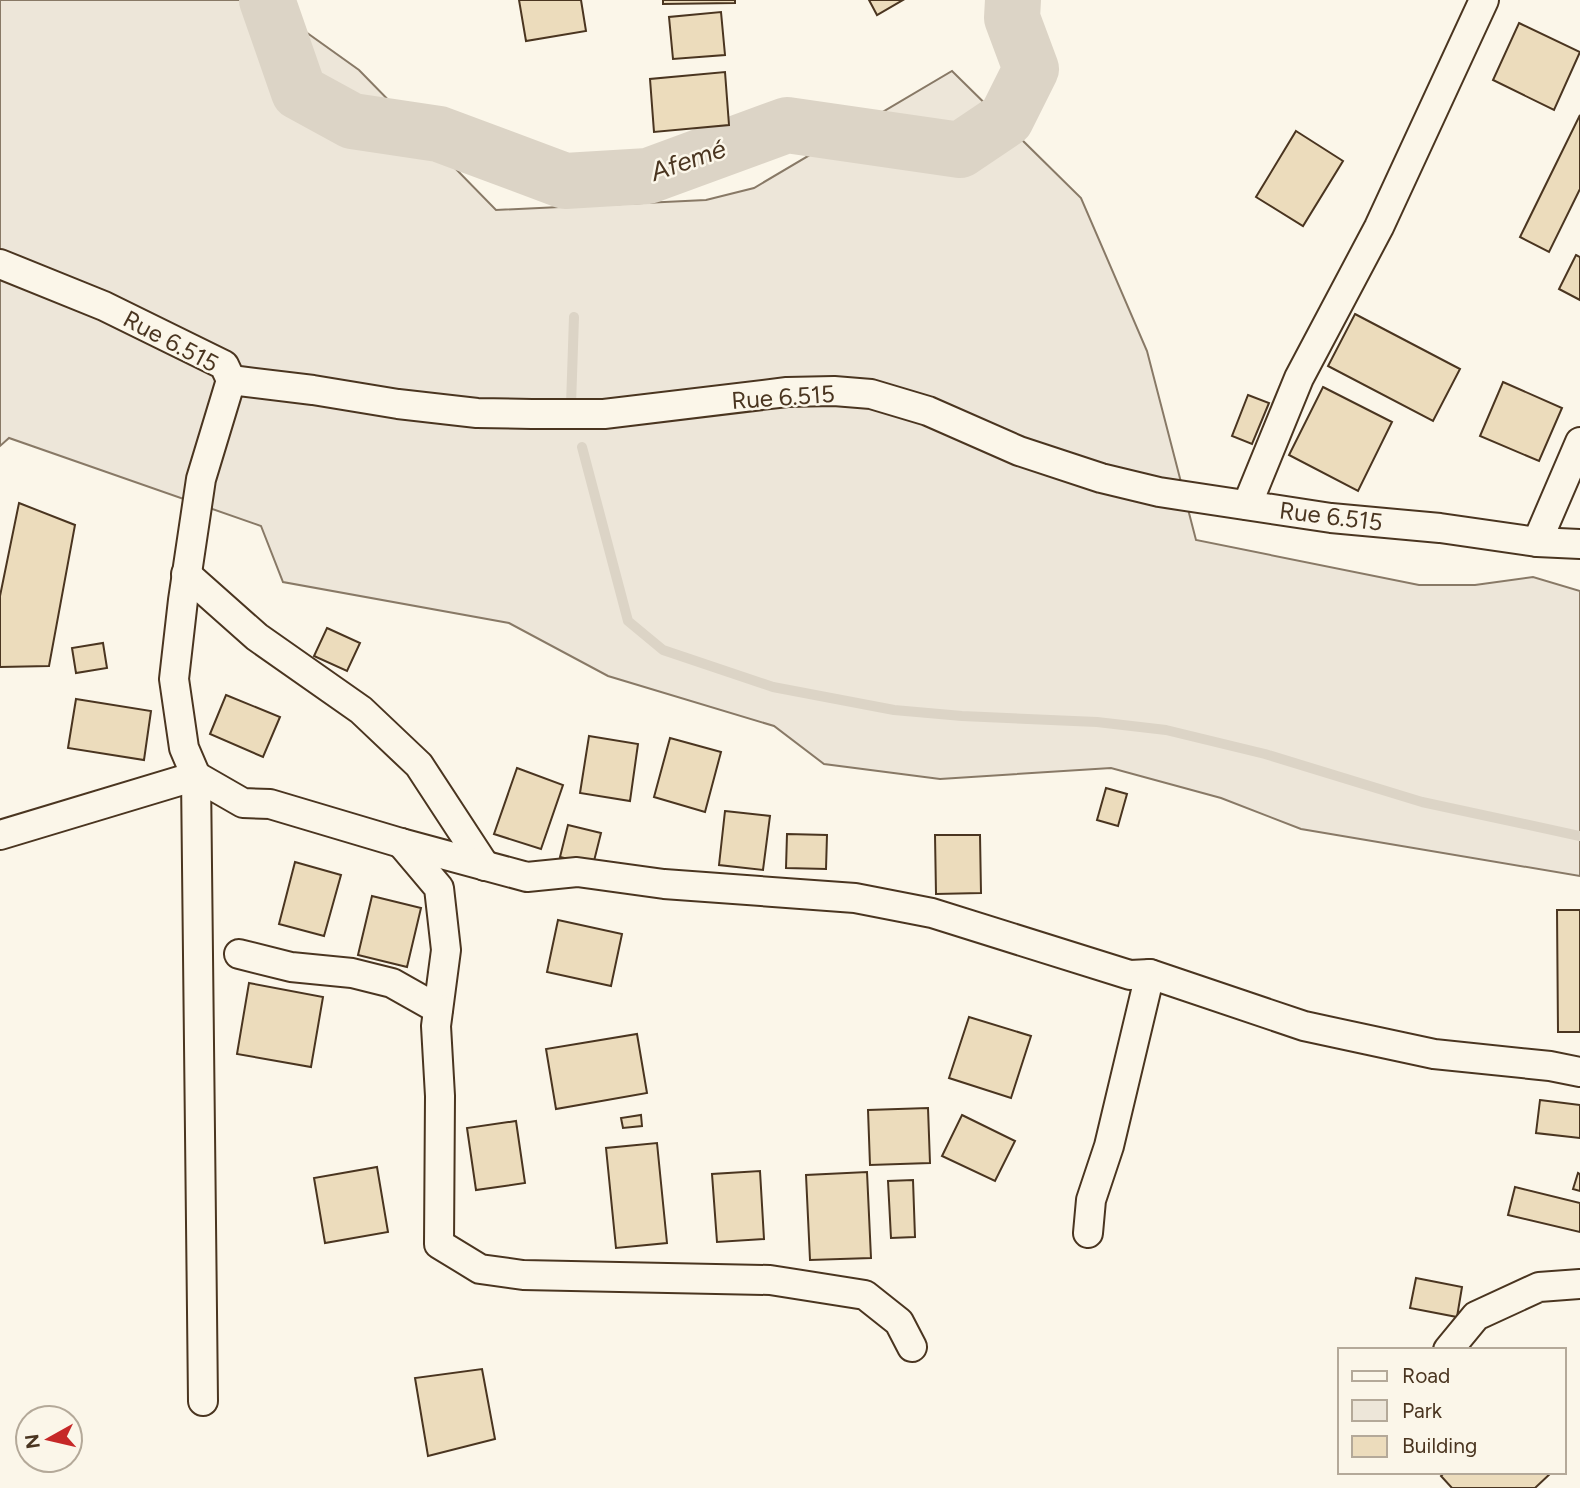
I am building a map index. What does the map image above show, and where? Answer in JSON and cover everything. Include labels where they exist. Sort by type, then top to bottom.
[{"type":"street","points":[[1247,505],[1299,378],[1379,227],[1484,0]]},
{"type":"street","name":"Rue 6.515","points":[[0,264],[104,306],[159,332],[224,365],[230,380],[313,390],[377,402],[477,413],[604,414],[787,392],[834,391],[871,394],[928,411],[1019,451],[1101,478],[1159,492],[1331,518],[1440,528],[1537,542],[1580,544]]},
{"type":"street","points":[[203,1401],[196,776],[184,748],[174,679],[186,574],[201,479],[230,380]]},
{"type":"street","points":[[1537,542],[1580,442]]},
{"type":"street","points":[[186,574],[257,637],[361,709],[419,765],[485,866]]},
{"type":"street","points":[[0,835],[196,776],[243,803],[270,804],[527,877],[578,872],[664,884],[855,898],[932,913],[1130,975],[1150,974],[1304,1026],[1434,1054],[1550,1066],[1580,1072]]},
{"type":"street","points":[[401,843],[439,888],[446,950],[436,1026],[440,1096],[439,1244],[480,1269],[523,1275],[769,1280],[865,1295],[899,1322],[912,1347]]},
{"type":"street","points":[[239,954],[291,967],[352,973],[392,983],[439,1009]]},
{"type":"street","points":[[1087,1233],[1091,1200],[1109,1146],[1150,974]]},
{"type":"street","points":[[1450,1348],[1476,1316],[1539,1287],[1580,1284]]},
{"type":"green space","points":[[0,0],[261,0],[359,70],[496,210],[706,200],[754,188],[952,71],[1081,198],[1147,351],[1196,540],[1419,585],[1475,585],[1533,577],[1580,591],[1580,876],[1301,829],[1221,798],[1111,768],[940,779],[824,764],[774,726],[608,676],[509,623],[283,582],[261,526],[9,438],[0,446]]},
{"type":"building","points":[[519,0],[581,0],[586,31],[526,41]]},
{"type":"building","points":[[663,0],[735,0],[735,3],[663,4]]},
{"type":"building","points":[[869,0],[903,0],[877,15]]},
{"type":"building","points":[[721,12],[725,55],[673,59],[669,17]]},
{"type":"building","points":[[1519,23],[1580,52],[1554,110],[1493,80]]},
{"type":"building","points":[[725,72],[729,125],[654,132],[650,79]]},
{"type":"building","points":[[1580,115],[1580,189],[1549,252],[1520,237]]},
{"type":"building","points":[[1296,131],[1343,161],[1303,226],[1256,197]]},
{"type":"building","points":[[1576,255],[1580,257],[1580,300],[1559,289]]},
{"type":"building","points":[[1355,314],[1460,369],[1433,421],[1328,366]]},
{"type":"building","points":[[1503,382],[1562,408],[1539,461],[1480,436]]},
{"type":"building","points":[[1323,387],[1392,422],[1358,491],[1289,455]]},
{"type":"building","points":[[1248,395],[1269,403],[1252,444],[1232,436]]},
{"type":"building","points":[[19,503],[75,525],[49,666],[0,667],[0,596]]},
{"type":"building","points":[[327,628],[360,643],[347,671],[314,656]]},
{"type":"building","points":[[103,643],[107,668],[76,673],[72,648]]},
{"type":"building","points":[[226,695],[280,717],[263,757],[210,734]]},
{"type":"building","points":[[76,699],[151,711],[144,760],[68,748]]},
{"type":"building","points":[[589,736],[638,744],[630,801],[580,793]]},
{"type":"building","points":[[670,738],[721,752],[705,812],[654,797]]},
{"type":"building","points":[[517,768],[563,785],[541,849],[494,834]]},
{"type":"building","points":[[1106,788],[1127,794],[1118,826],[1097,820]]},
{"type":"building","points":[[725,811],[770,816],[763,870],[719,865]]},
{"type":"building","points":[[568,825],[601,833],[593,865],[560,857]]},
{"type":"building","points":[[787,834],[827,835],[826,869],[786,868]]},
{"type":"building","points":[[935,835],[980,835],[981,893],[936,894]]},
{"type":"building","points":[[295,862],[341,875],[324,936],[279,924]]},
{"type":"building","points":[[372,896],[421,908],[407,967],[358,955]]},
{"type":"building","points":[[1557,910],[1580,910],[1580,1032],[1558,1032]]},
{"type":"building","points":[[558,920],[622,934],[611,986],[547,972]]},
{"type":"building","points":[[249,983],[323,997],[311,1067],[237,1054]]},
{"type":"building","points":[[969,1017],[1031,1036],[1011,1098],[949,1078]]},
{"type":"building","points":[[637,1034],[647,1093],[556,1109],[546,1049]]},
{"type":"building","points":[[1540,1100],[1580,1105],[1580,1138],[1536,1133]]},
{"type":"building","points":[[928,1108],[930,1163],[870,1165],[868,1110]]},
{"type":"building","points":[[641,1115],[642,1126],[623,1128],[621,1118]]},
{"type":"building","points":[[962,1115],[1015,1141],[995,1181],[942,1156]]},
{"type":"building","points":[[516,1121],[525,1183],[476,1190],[467,1128]]},
{"type":"building","points":[[657,1143],[667,1243],[616,1248],[606,1148]]},
{"type":"building","points":[[377,1167],[388,1232],[325,1243],[314,1178]]},
{"type":"building","points":[[760,1171],[764,1239],[717,1242],[712,1174]]},
{"type":"building","points":[[867,1172],[871,1258],[810,1260],[806,1175]]},
{"type":"building","points":[[1578,1173],[1580,1174],[1580,1191],[1573,1189]]},
{"type":"building","points":[[913,1180],[915,1237],[891,1238],[888,1181]]},
{"type":"building","points":[[1515,1187],[1580,1203],[1580,1232],[1508,1215]]},
{"type":"building","points":[[1416,1278],[1462,1287],[1457,1317],[1410,1308]]},
{"type":"building","points":[[482,1369],[495,1439],[428,1456],[415,1378]]},
{"type":"building","points":[[1550,1474],[1535,1488],[1452,1488],[1441,1476]]},
{"type":"waterway","name":"Afemé","points":[[267,0],[299,92],[352,121],[439,134],[565,181],[648,176],[787,125],[960,150],[1006,119],[1031,69],[1012,18],[1013,0]]},
{"type":"waterway","points":[[571,405],[574,317]]},
{"type":"waterway","points":[[582,447],[628,621],[663,650],[773,687],[894,710],[1097,722],[1166,730],[1265,754],[1422,802],[1580,836]]}]
